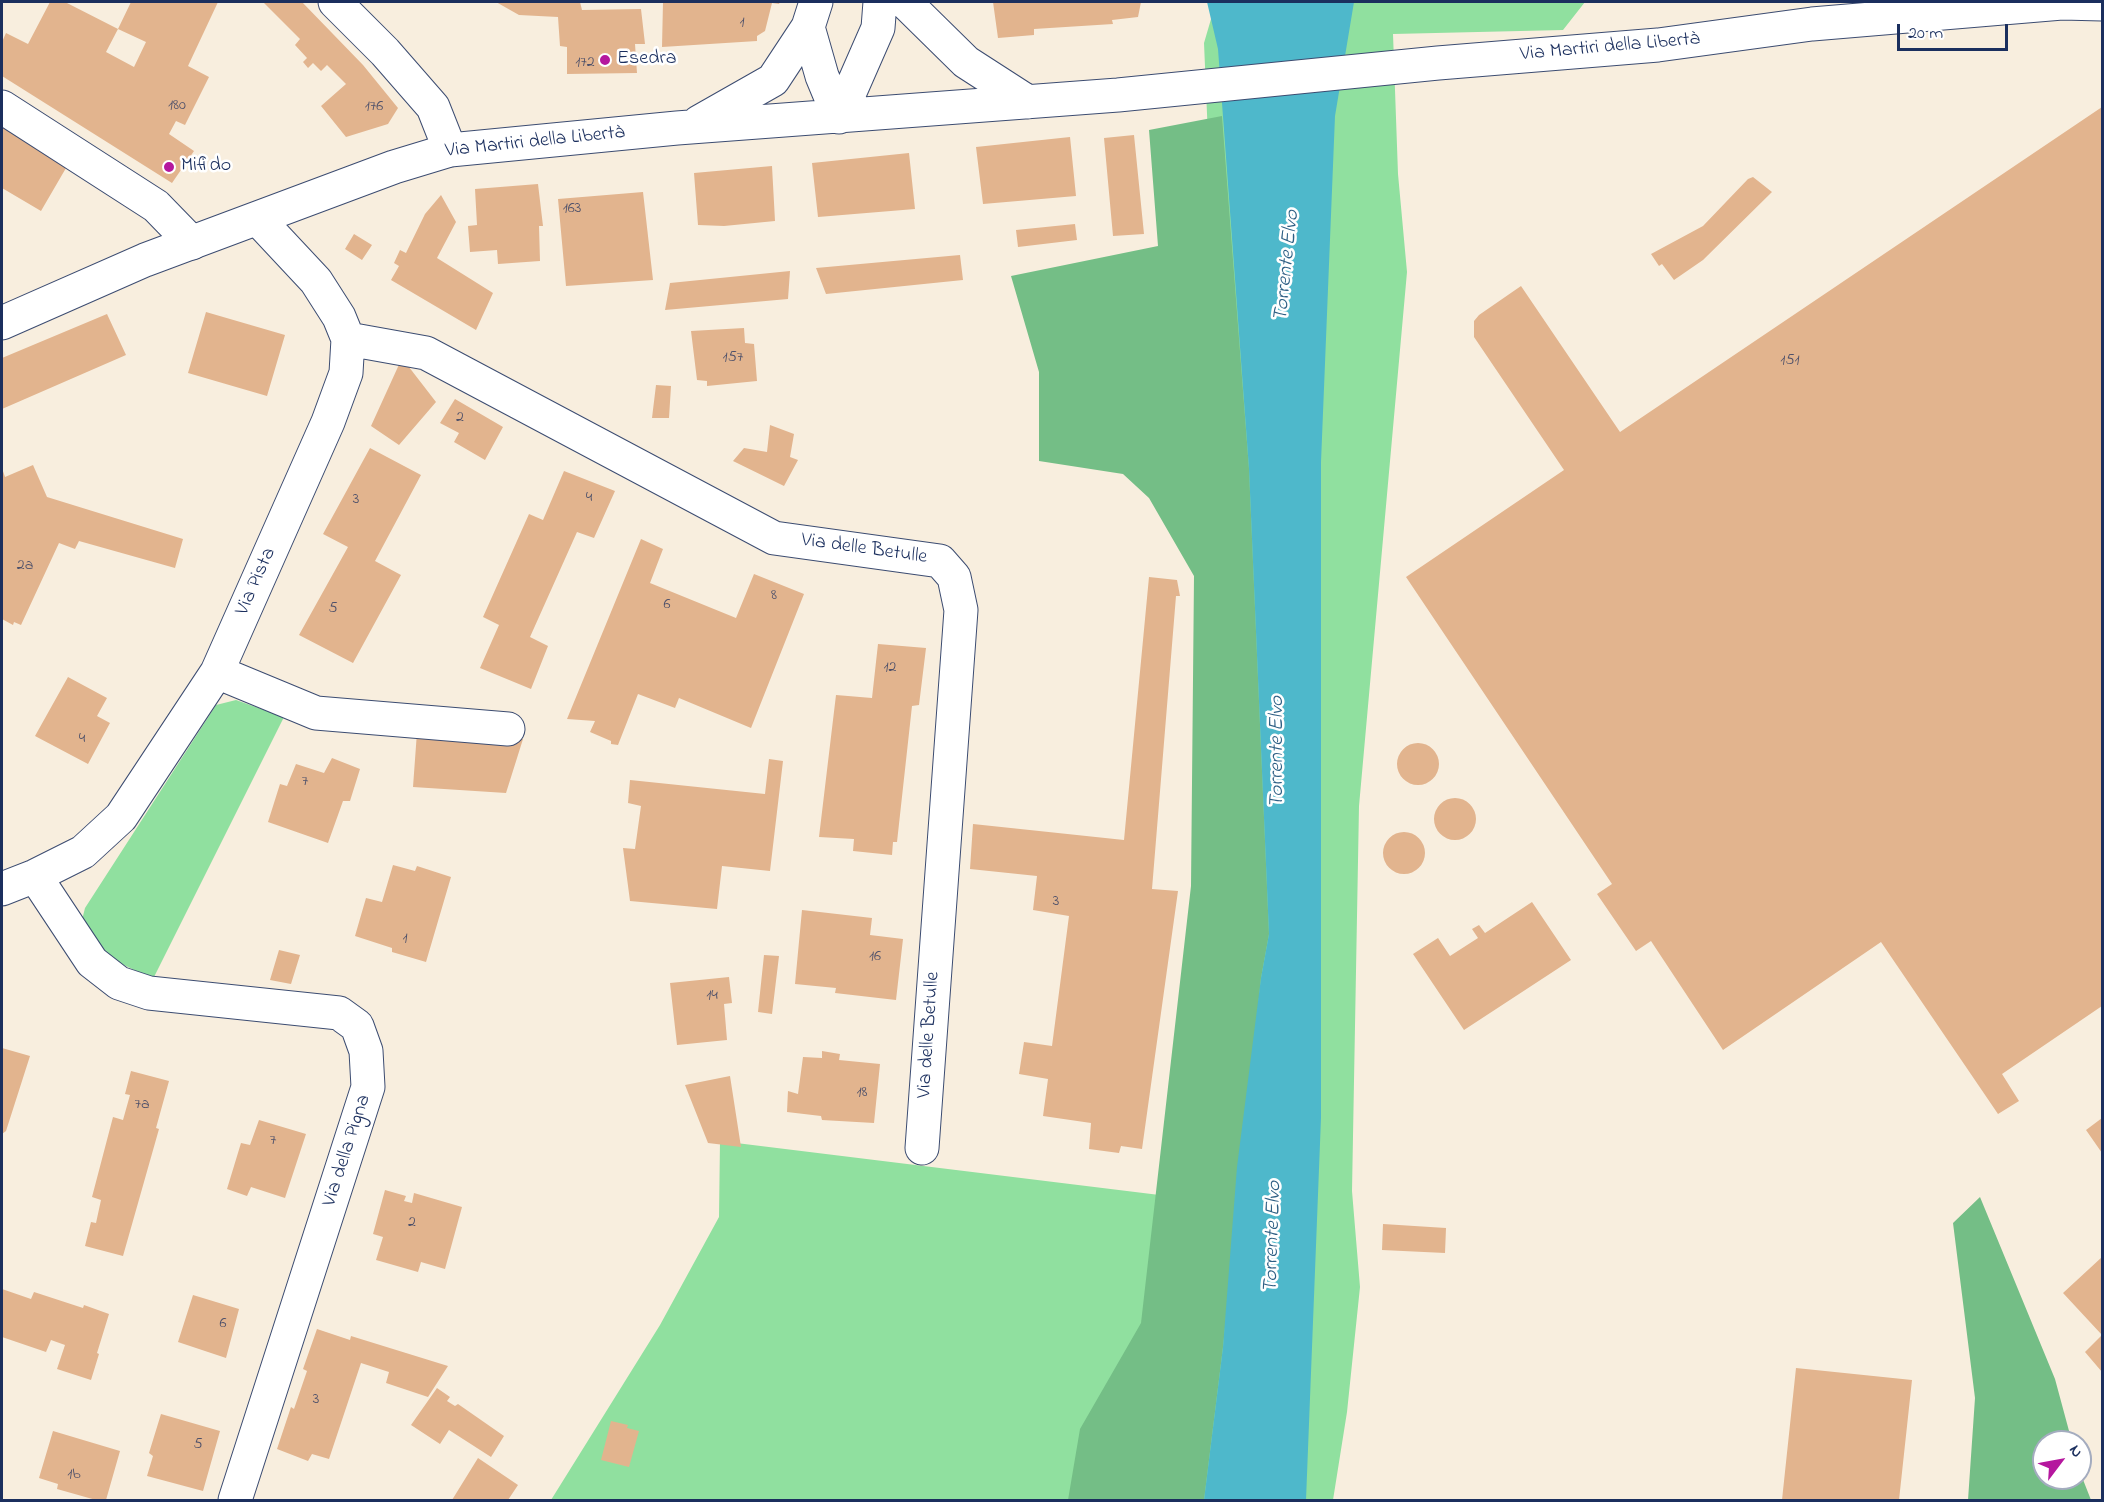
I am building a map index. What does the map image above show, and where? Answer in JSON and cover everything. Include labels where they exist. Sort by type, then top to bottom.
[{"type":"street","points":[[334,2],[385,52],[433,107],[450,150]]},
{"type":"street","points":[[839,117],[878,28],[880,2]]},
{"type":"street","points":[[905,2],[966,62],[1028,102]]},
{"type":"street","name":"Via Martiri della Libertà","points":[[2,323],[145,260],[394,166],[450,150],[690,127],[1118,95],[1438,63],[1658,45],[1824,23],[2061,3],[2103,4]]},
{"type":"street","points":[[812,14],[822,76],[839,117]]},
{"type":"street","points":[[690,127],[773,80],[812,14]]},
{"type":"street","points":[[2,107],[156,206],[192,243]]},
{"type":"street","name":"Via Pista","points":[[2,889],[35,876],[83,852],[121,817],[217,672],[328,422],[346,373],[348,339],[339,317],[316,281],[258,219]]},
{"type":"street","name":"Via delle Betulle","points":[[348,339],[426,352],[774,538],[940,561],[954,577],[961,610],[922,1148]]},
{"type":"street","points":[[217,672],[316,713],[508,729]]},
{"type":"street","name":"Via della Pigna","points":[[35,876],[92,962],[119,982],[149,993],[339,1013],[357,1026],[366,1052],[369,1087],[236,1500]]},
{"type":"green space","points":[[1216,2],[1585,2],[1563,30],[1393,34],[1398,174],[1407,272],[1359,806],[1352,1191],[1360,1287],[1347,1412],[1333,1500],[551,1500],[660,1325],[719,1217],[720,1141],[1192,1199],[1215,302],[1204,43]]},
{"type":"green space","points":[[1222,116],[1249,469],[1269,934],[1261,978],[1223,1347],[1204,1500],[1068,1500],[1080,1429],[1141,1323],[1191,886],[1194,576],[1149,498],[1123,474],[1039,461],[1039,372],[1011,276],[1158,246],[1149,130]]},
{"type":"green space","points":[[236,700],[284,717],[153,979],[101,954],[81,924],[85,908],[216,705]]},
{"type":"green space","points":[[1980,1197],[2055,1379],[2069,1430],[2032,1430],[2032,1490],[2087,1490],[2091,1500],[1968,1500],[1975,1398],[1953,1223]]},
{"type":"water","name":"Torrente Elvo","points":[[1207,2],[1354,2],[1335,116],[1321,462],[1321,1118],[1306,1500],[1204,1500],[1223,1347],[1237,1167],[1261,978],[1269,934],[1249,469],[1218,49]]},
{"type":"building","points":[[50,2],[65,2],[118,29],[131,2],[218,2],[188,66],[209,77],[185,125],[176,121],[169,134],[194,151],[172,183],[2,76],[2,42],[6,33],[28,44]],"holes":[[[118,29],[146,42],[134,67],[106,52]]]},
{"type":"building","points":[[263,2],[302,2],[363,65],[398,108],[388,124],[346,137],[321,106],[346,84],[327,65],[321,71],[313,63],[308,68],[303,62],[307,58],[295,45],[300,39]]},
{"type":"building","points":[[496,2],[580,2],[582,10],[641,9],[645,44],[635,44],[637,73],[567,74],[567,47],[560,46],[558,17],[519,15]]},
{"type":"building","points":[[663,2],[780,2],[779,4],[772,3],[765,31],[757,36],[757,41],[662,47]]},
{"type":"building","points":[[993,2],[1141,2],[1138,17],[1112,20],[1113,24],[1034,29],[1034,35],[998,38]]},
{"type":"building","points":[[2102,107],[2102,1006],[2002,1074],[2019,1101],[1998,1114],[1881,942],[1723,1050],[1651,941],[1636,951],[1597,894],[1612,884],[1406,577],[1564,470],[1474,337],[1474,321],[1479,315],[1521,286],[1620,432]]},
{"type":"building","points":[[2,113],[73,156],[41,211],[2,188]]},
{"type":"building","points":[[1134,135],[1144,234],[1113,236],[1104,138]]},
{"type":"building","points":[[1070,137],[1076,196],[983,204],[976,147]]},
{"type":"building","points":[[909,153],[915,209],[818,217],[812,163]]},
{"type":"building","points":[[772,166],[775,221],[724,226],[698,225],[694,173]]},
{"type":"building","points":[[1753,177],[1772,192],[1703,260],[1674,280],[1662,264],[1659,266],[1651,254],[1703,226],[1748,179]]},
{"type":"building","points":[[538,184],[543,226],[539,226],[540,261],[498,264],[497,250],[470,252],[468,226],[477,225],[475,189]]},
{"type":"building","points":[[643,192],[653,280],[566,286],[558,199]]},
{"type":"building","points":[[441,195],[456,222],[437,258],[493,293],[476,330],[391,280],[399,266],[394,263],[400,250],[406,253],[425,214]]},
{"type":"building","points":[[1075,224],[1077,240],[1018,247],[1016,230]]},
{"type":"building","points":[[354,234],[372,245],[362,260],[345,249]]},
{"type":"building","points":[[960,255],[963,280],[826,294],[816,268]]},
{"type":"building","points":[[790,271],[788,299],[665,310],[670,283]]},
{"type":"building","points":[[206,312],[285,335],[267,396],[188,373]]},
{"type":"building","points":[[107,314],[126,355],[2,409],[2,358]]},
{"type":"building","points":[[744,328],[745,343],[754,344],[757,381],[707,386],[707,381],[697,380],[691,331]]},
{"type":"building","points":[[402,358],[436,402],[399,445],[371,426]]},
{"type":"building","points":[[656,385],[671,386],[669,418],[652,418]]},
{"type":"building","points":[[455,399],[503,427],[485,460],[454,442],[459,433],[440,423]]},
{"type":"building","points":[[770,425],[794,434],[790,457],[798,460],[784,486],[733,461],[744,448],[767,452]]},
{"type":"building","points":[[370,448],[421,475],[375,561],[401,575],[353,663],[299,635],[348,547],[323,534]]},
{"type":"building","points":[[33,465],[47,497],[183,539],[175,568],[79,541],[75,549],[59,543],[21,625],[14,622],[13,625],[2,619],[2,468],[5,477]]},
{"type":"building","points":[[564,471],[615,491],[594,538],[577,532],[530,637],[548,646],[531,689],[480,668],[499,625],[483,617],[529,514],[543,520]]},
{"type":"building","points":[[641,539],[663,549],[650,583],[736,618],[754,574],[804,594],[751,728],[679,698],[675,708],[638,694],[618,745],[611,744],[611,741],[590,732],[595,721],[567,719]]},
{"type":"building","points":[[1149,577],[1177,580],[1180,596],[1176,596],[1152,889],[1178,891],[1142,1149],[1121,1146],[1119,1153],[1089,1149],[1091,1123],[1043,1116],[1048,1079],[1019,1074],[1024,1042],[1052,1046],[1069,916],[1033,910],[1037,876],[970,869],[973,824],[1124,840]]},
{"type":"building","points":[[878,644],[926,648],[919,705],[912,706],[897,842],[893,842],[892,855],[853,851],[854,839],[819,837],[836,695],[872,698]]},
{"type":"building","points":[[68,677],[107,698],[97,716],[110,723],[88,764],[35,736]]},
{"type":"building","points":[[417,732],[523,739],[506,793],[413,787]]},
{"type":"building","points":[[1418,743],[1426,744],[1433,749],[1438,756],[1438,772],[1433,779],[1426,784],[1418,785],[1410,784],[1403,779],[1398,772],[1397,764],[1398,756],[1403,749],[1410,744]]},
{"type":"building","points":[[332,758],[360,769],[350,801],[343,801],[328,843],[268,822],[280,784],[287,786],[296,764],[324,773]]},
{"type":"building","points":[[769,759],[783,761],[770,871],[722,866],[717,909],[630,901],[623,848],[635,849],[641,806],[628,803],[630,780],[765,794]]},
{"type":"building","points":[[1455,798],[1463,799],[1470,804],[1475,811],[1475,827],[1470,834],[1463,839],[1455,840],[1447,839],[1440,834],[1435,827],[1434,819],[1435,811],[1440,804],[1447,799]]},
{"type":"building","points":[[1404,832],[1412,833],[1419,838],[1424,845],[1424,861],[1419,868],[1412,873],[1404,874],[1396,873],[1389,868],[1384,861],[1383,853],[1384,845],[1389,838],[1396,833]]},
{"type":"building","points":[[393,865],[415,871],[417,866],[451,877],[426,962],[392,952],[392,948],[355,936],[366,898],[382,902]]},
{"type":"building","points":[[1532,902],[1571,960],[1464,1030],[1413,954],[1438,938],[1450,956],[1478,938],[1472,929],[1479,925],[1485,933]]},
{"type":"building","points":[[802,910],[872,918],[870,935],[903,939],[896,1000],[835,993],[836,988],[795,984]]},
{"type":"building","points":[[279,950],[300,955],[291,984],[270,980]]},
{"type":"building","points":[[764,955],[779,956],[772,1014],[758,1012]]},
{"type":"building","points":[[729,977],[732,1003],[724,1004],[727,1040],[677,1045],[670,983]]},
{"type":"building","points":[[2,1048],[30,1056],[6,1131],[2,1134]]},
{"type":"building","points":[[822,1051],[840,1054],[839,1060],[880,1064],[874,1123],[822,1120],[821,1116],[787,1112],[788,1091],[798,1094],[803,1057],[822,1058]]},
{"type":"building","points":[[131,1071],[169,1081],[156,1128],[159,1129],[123,1256],[85,1246],[91,1222],[96,1223],[101,1200],[92,1197],[113,1117],[123,1120],[130,1095],[125,1094]]},
{"type":"building","points":[[730,1076],[741,1147],[708,1143],[685,1085]]},
{"type":"building","points":[[2102,1118],[2102,1153],[2086,1130]]},
{"type":"building","points":[[259,1120],[306,1134],[285,1198],[251,1187],[247,1196],[227,1189],[241,1143],[250,1145]]},
{"type":"building","points":[[385,1190],[406,1196],[404,1201],[412,1203],[414,1193],[462,1207],[445,1269],[421,1262],[418,1272],[376,1260],[383,1237],[373,1234]]},
{"type":"building","points":[[1383,1224],[1446,1228],[1445,1253],[1382,1250]]},
{"type":"building","points":[[2102,1257],[2102,1335],[2063,1293]]},
{"type":"building","points":[[2,1289],[31,1299],[34,1292],[109,1314],[91,1380],[57,1369],[65,1345],[51,1340],[46,1352],[2,1337]]},
{"type":"building","points":[[193,1295],[239,1309],[226,1358],[178,1342]]},
{"type":"building","points":[[317,1329],[350,1340],[351,1336],[448,1366],[428,1397],[386,1383],[389,1372],[361,1363],[329,1459],[312,1454],[308,1461],[277,1449],[291,1407],[294,1409],[307,1371],[303,1369]]},
{"type":"building","points":[[2102,1335],[2102,1372],[2085,1352]]},
{"type":"building","points":[[1796,1368],[1912,1380],[1899,1500],[1782,1500]]},
{"type":"building","points":[[437,1388],[450,1397],[447,1401],[455,1406],[458,1404],[504,1436],[491,1457],[449,1430],[440,1444],[411,1425]]},
{"type":"building","points":[[161,1414],[220,1431],[203,1491],[147,1476],[153,1456],[149,1453]]},
{"type":"building","points":[[611,1421],[628,1425],[627,1428],[639,1431],[629,1467],[601,1460]]},
{"type":"building","points":[[53,1431],[120,1451],[106,1500],[96,1500],[57,1489],[58,1484],[39,1478]]},
{"type":"building","points":[[478,1458],[518,1485],[508,1500],[452,1500]]},
{"type":"place","name":"Esedra","points":[[605,60]]},
{"type":"place","name":"Mifido","points":[[169,167]]}]
